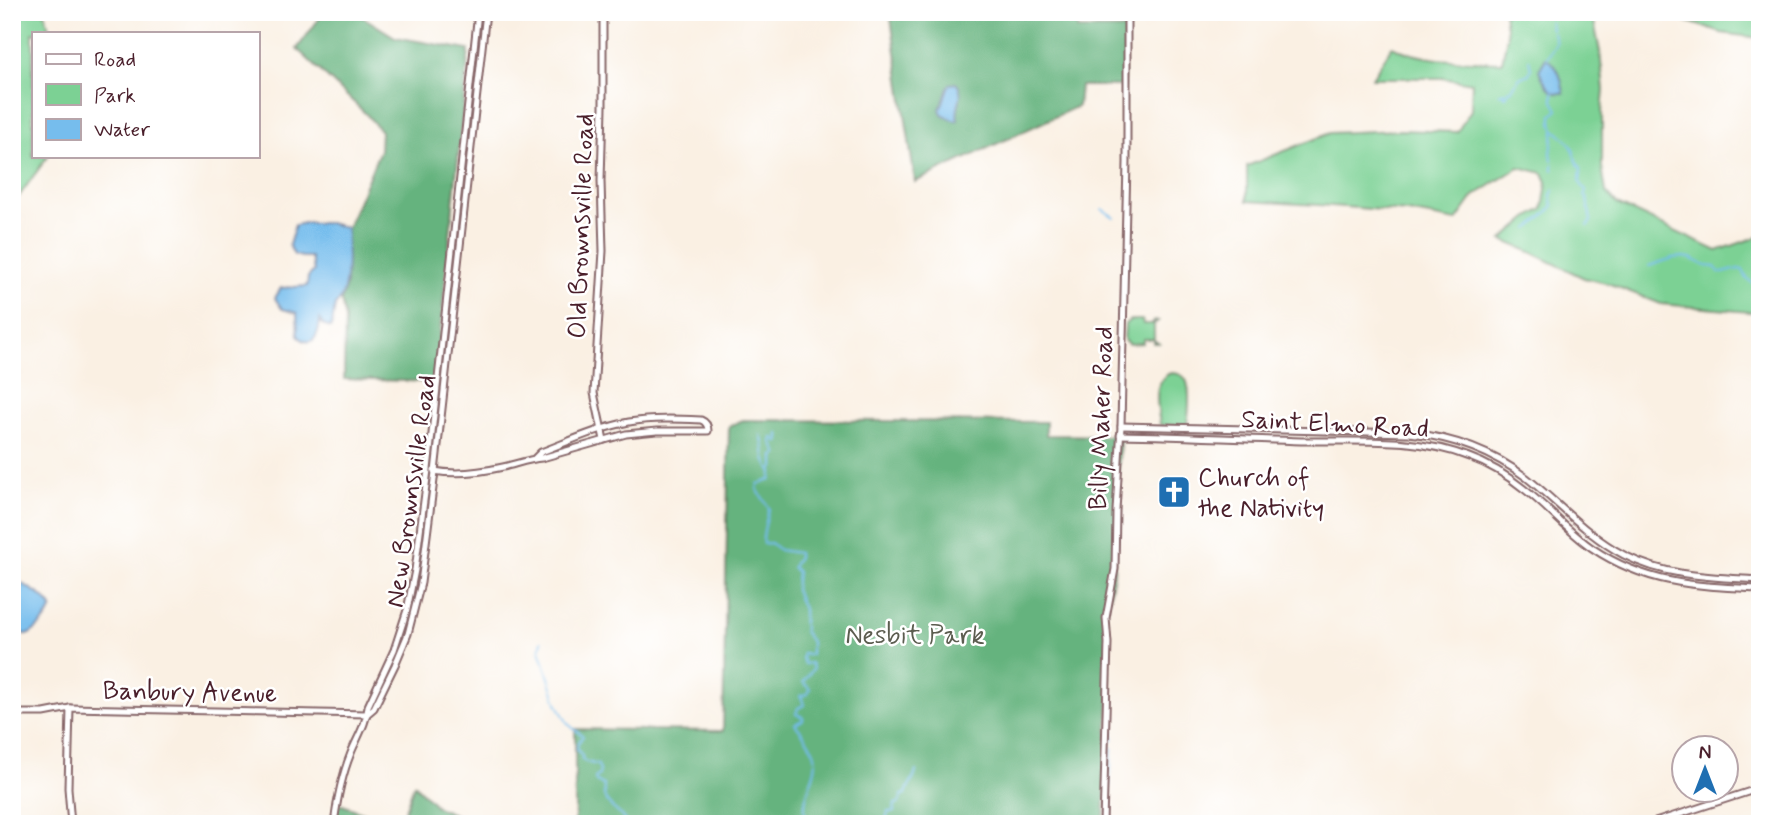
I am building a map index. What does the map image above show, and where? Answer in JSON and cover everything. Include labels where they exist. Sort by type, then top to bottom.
[{"type":"main road","name":"New Brownsville Road","points":[[367,714],[374,708],[408,634],[421,583],[478,12]]},
{"type":"main road","name":"New Brownsville Road","points":[[432,471],[486,12]]},
{"type":"main road","name":"Old Brownsville Road","points":[[603,12],[603,251],[594,393],[604,440]]},
{"type":"main road","name":"Billy Maher Road","points":[[1104,824],[1108,643],[1105,618],[1115,569],[1121,426],[1127,12]]},
{"type":"main road","points":[[432,471],[490,470],[604,440],[650,431],[708,431],[708,428],[701,419],[628,422],[601,428],[541,452],[534,458]]},
{"type":"main road","name":"Saint Elmo Road","points":[[1121,426],[1409,433],[1445,439],[1499,459],[1519,472],[1587,531],[1628,557],[1660,569],[1688,575],[1760,579]]},
{"type":"main road","points":[[1160,428],[1160,436]]},
{"type":"main road","points":[[1184,428],[1184,436]]},
{"type":"main road","name":"Saint Elmo Road","points":[[1120,435],[1414,444],[1441,448],[1477,460],[1503,474],[1525,489],[1591,548],[1627,568],[1684,585],[1760,589]]},
{"type":"main road","points":[[1477,460],[1482,451]]},
{"type":"main road","points":[[70,708],[68,791],[71,824]]},
{"type":"main road","name":"Banbury Avenue","points":[[12,713],[44,713],[70,708],[367,714]]},
{"type":"main road","points":[[334,824],[343,778],[367,714]]},
{"type":"main road","points":[[1649,824],[1760,788]]},
{"type":"green space","points":[[12,12],[45,12],[50,32],[32,32],[32,158],[47,158],[17,199],[12,197]]},
{"type":"green space","points":[[324,12],[355,12],[395,37],[469,50],[435,382],[344,379],[345,319],[341,301],[346,283],[347,228],[380,150],[381,131],[297,49]]},
{"type":"green space","points":[[890,12],[1078,12],[1077,29],[1124,29],[1124,86],[1080,86],[1078,106],[915,182]]},
{"type":"green space","points":[[1504,12],[1592,12],[1604,90],[1602,167],[1606,192],[1617,204],[1717,251],[1760,236],[1760,313],[1661,304],[1610,284],[1584,278],[1502,240],[1543,209],[1547,182],[1543,173],[1519,167],[1474,196],[1456,221],[1408,212],[1247,201],[1247,166],[1330,133],[1399,130],[1457,132],[1471,110],[1472,83],[1442,78],[1372,78],[1392,46],[1431,58],[1502,62],[1507,36]]},
{"type":"green space","points":[[1669,12],[1760,12],[1760,38],[1721,33],[1671,16]]},
{"type":"green space","points":[[1130,320],[1142,320],[1143,324],[1158,321],[1154,324],[1154,340],[1158,343],[1153,343],[1153,339],[1143,339],[1143,343],[1129,344],[1124,340],[1125,324]]},
{"type":"green space","points":[[1171,373],[1182,375],[1188,384],[1186,426],[1160,424],[1158,387],[1165,376]]},
{"type":"green space","name":"Nesbit Park","points":[[743,420],[1046,422],[1046,435],[1120,436],[1114,574],[1106,614],[1109,701],[1104,824],[575,824],[575,729],[723,731],[729,426]]},
{"type":"green space","points":[[414,784],[437,807],[465,819],[527,824],[400,824]]},
{"type":"green space","points":[[337,803],[373,816],[391,824],[333,824]]},
{"type":"water","points":[[1546,58],[1557,69],[1564,93],[1553,92],[1543,79],[1539,70]]},
{"type":"water","points":[[956,83],[960,97],[958,120],[955,121],[942,114],[940,109],[950,84]]},
{"type":"water","points":[[329,223],[347,228],[346,281],[335,305],[332,325],[330,328],[320,320],[315,338],[308,342],[298,336],[297,313],[282,309],[275,298],[281,288],[307,286],[308,277],[314,271],[311,257],[294,255],[289,245],[295,225]]},
{"type":"water","points":[[12,577],[39,594],[52,607],[43,623],[28,635],[12,624]]},
{"type":"waterway","points":[[1550,22],[1551,29]]},
{"type":"waterway","points":[[1547,58],[1556,43],[1553,33]]},
{"type":"waterway","points":[[1499,94],[1504,92],[1505,96],[1507,95],[1519,78],[1529,74],[1529,59]]},
{"type":"waterway","points":[[1553,92],[1553,101],[1558,110],[1552,115],[1553,126],[1569,142],[1581,168],[1580,182],[1586,190],[1584,196],[1591,221],[1588,226]]},
{"type":"waterway","points":[[1552,160],[1554,131]]},
{"type":"waterway","points":[[1553,164],[1553,170]]},
{"type":"waterway","points":[[1529,229],[1551,209],[1551,195],[1554,190]]},
{"type":"waterway","points":[[1102,209],[1114,217]]},
{"type":"waterway","points":[[1649,266],[1673,258],[1690,258],[1706,266],[1715,267],[1723,273],[1743,270],[1747,279],[1760,288]]},
{"type":"waterway","points":[[772,471],[774,456],[778,454],[772,442],[773,438],[779,441],[779,434]]},
{"type":"waterway","points":[[761,435],[765,459],[772,472],[771,480],[758,484],[757,489],[769,508],[763,544],[771,543],[779,550],[798,553],[792,567],[797,572],[795,590],[803,609],[804,631],[811,642],[811,655],[803,653],[802,658],[805,664],[811,663],[813,669],[803,682],[810,689],[808,694],[801,696],[804,705],[798,708],[796,714],[803,717],[803,720],[795,724],[810,745],[816,760],[805,801],[806,818],[802,824]]},
{"type":"waterway","points":[[542,641],[540,650],[557,703],[568,724],[583,736],[577,750],[586,762],[598,765],[600,770],[595,778],[596,782],[604,785],[605,799],[626,824]]},
{"type":"waterway","points":[[1113,731],[1113,740]]},
{"type":"waterway","points":[[1111,824],[1109,790],[1112,748]]},
{"type":"waterway","points":[[879,824],[886,820],[888,812],[894,812],[895,804],[906,794],[916,771]]},
{"type":"place","name":"Church of the Nativity","points":[[1174,492]]}]
